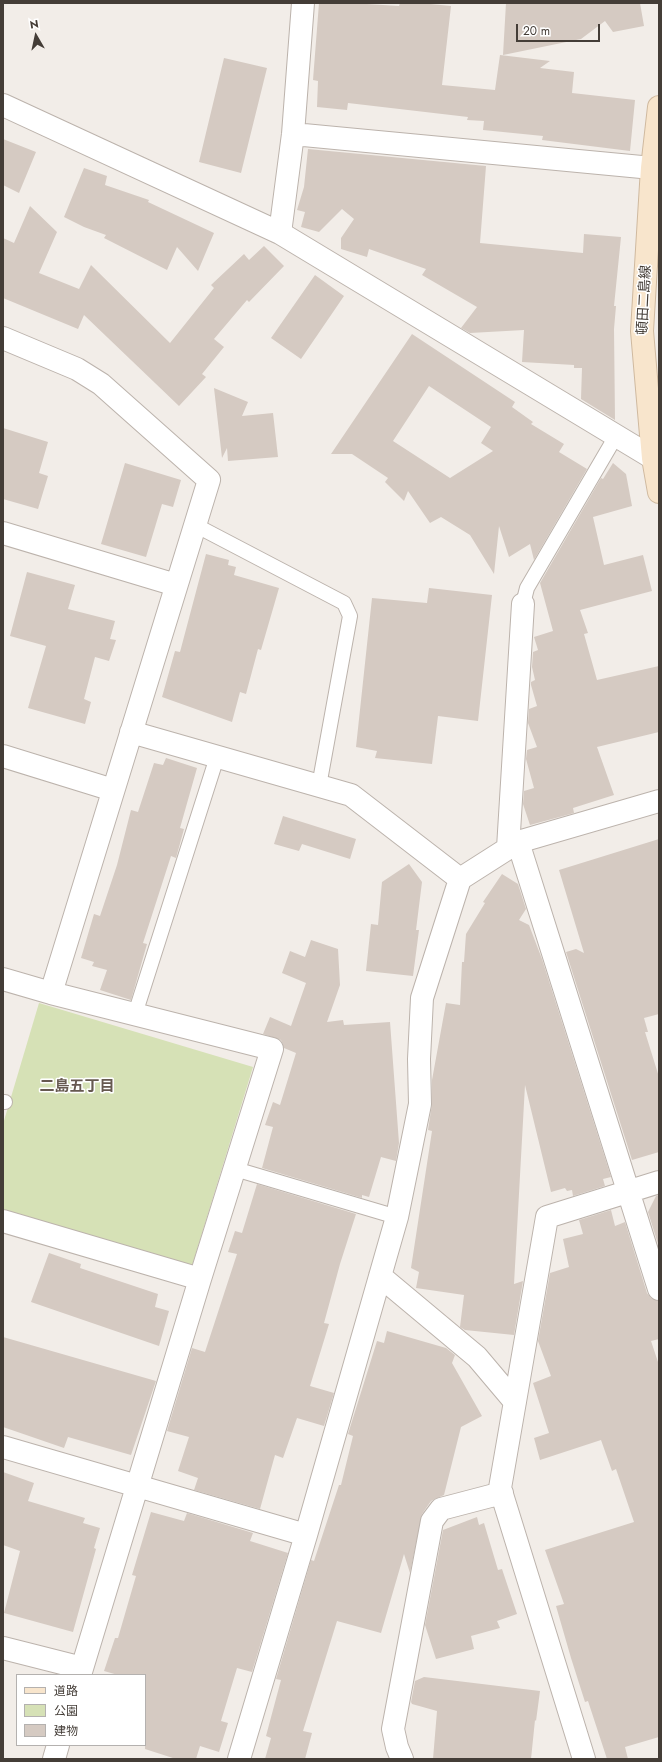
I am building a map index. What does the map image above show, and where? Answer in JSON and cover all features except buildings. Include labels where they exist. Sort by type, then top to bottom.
[{"type":"main road","name":"頓田二島線","points":[[659,107],[652,168],[642,331],[659,492]]},
{"type":"street","points":[[280,233],[293,134],[303,3]]},
{"type":"street","points":[[3,105],[280,233],[616,436],[656,457]]},
{"type":"street","points":[[293,134],[652,168]]},
{"type":"street","points":[[3,338],[77,369],[101,384],[209,480],[130,732],[51,993]]},
{"type":"street","points":[[3,533],[176,585]]},
{"type":"street","points":[[523,604],[513,845],[629,1192],[659,1289]]},
{"type":"street","points":[[130,732],[350,795],[460,879]]},
{"type":"street","points":[[3,756],[113,790]]},
{"type":"street","points":[[239,1759],[306,1535],[397,1216],[420,1104],[422,998],[460,879],[513,845],[659,801]]},
{"type":"street","points":[[3,979],[51,993],[272,1049],[200,1279],[81,1671],[3,1648]]},
{"type":"street","points":[[584,1759],[500,1488],[547,1217],[659,1182]]},
{"type":"street","points":[[3,1222],[200,1279]]},
{"type":"street","points":[[380,1276],[477,1357],[515,1402]]},
{"type":"street","points":[[3,1447],[306,1535]]},
{"type":"street","points":[[402,1759],[397,1747],[393,1729],[432,1521],[441,1509],[502,1493]]},
{"type":"street","points":[[54,1759],[58,1746]]},
{"type":"lane","points":[[523,604],[527,588],[616,436]]},
{"type":"lane","points":[[195,525],[344,603],[350,616],[319,786]]},
{"type":"lane","points":[[135,1014],[217,757]]},
{"type":"lane","points":[[235,1169],[397,1216]]},
{"type":"green space","points":[[39,1003],[253,1067],[192,1266],[3,1211],[3,1124]]},
{"type":"district","name":"二島五丁目","points":[[77,1087]]}]
